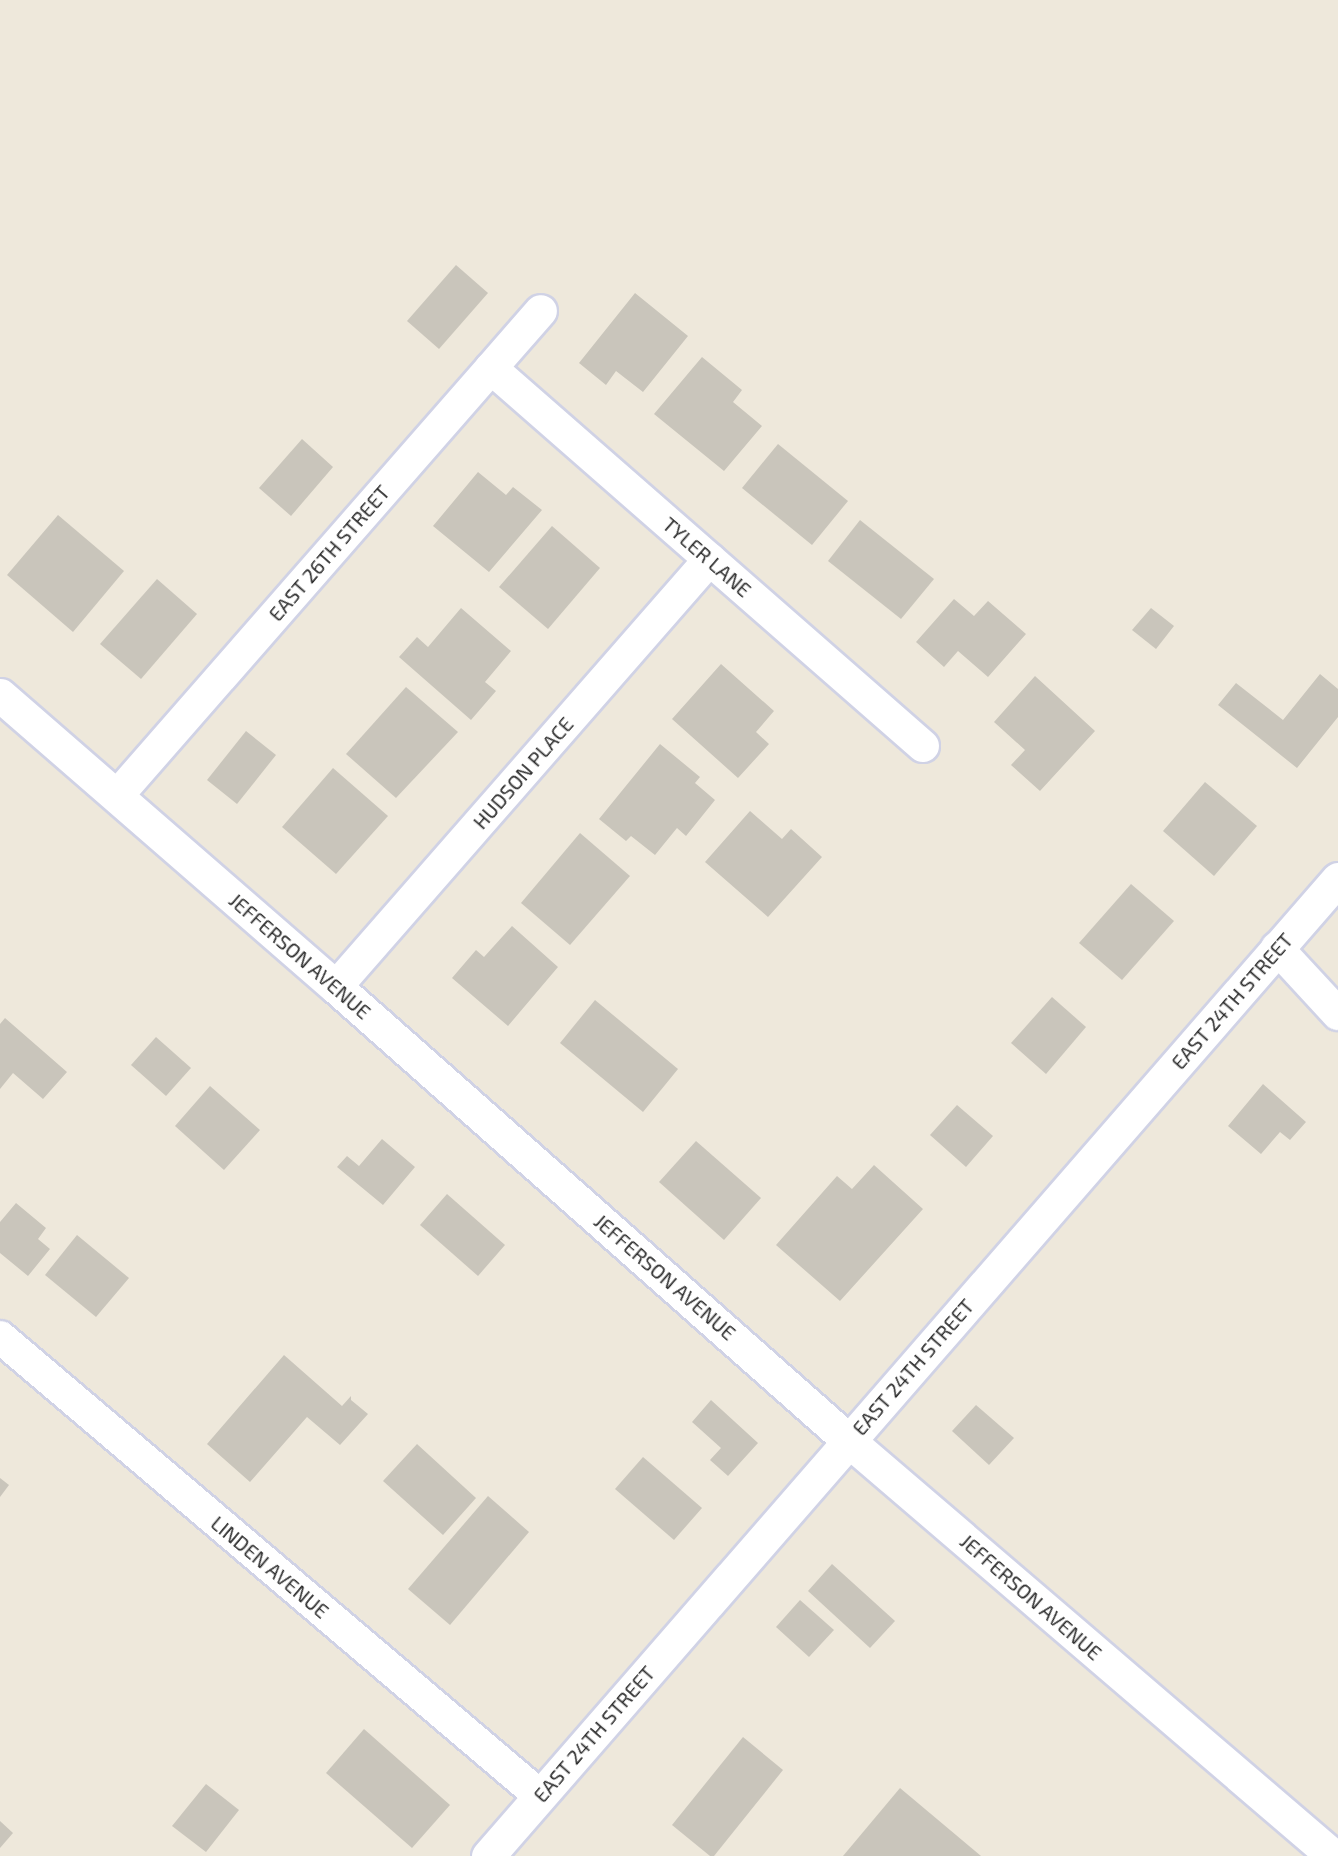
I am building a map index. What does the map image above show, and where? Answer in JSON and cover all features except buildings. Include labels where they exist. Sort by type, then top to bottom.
[{"type":"main road","name":"JEFFERSON AVENUE","points":[[0,695],[336,987],[849,1441],[1333,1856]]},
{"type":"main road","name":"EAST 24TH STREET","points":[[488,1856],[1338,879]]},
{"type":"street","name":"EAST 26TH STREET","points":[[117,796],[541,311]]},
{"type":"street","name":"TYLER LANE","points":[[491,368],[922,746]]},
{"type":"street","name":"HUDSON PLACE","points":[[336,987],[710,559]]},
{"type":"street","points":[[1277,948],[1338,1014]]},
{"type":"street","name":"LINDEN AVENUE","points":[[0,1338],[540,1796]]}]
